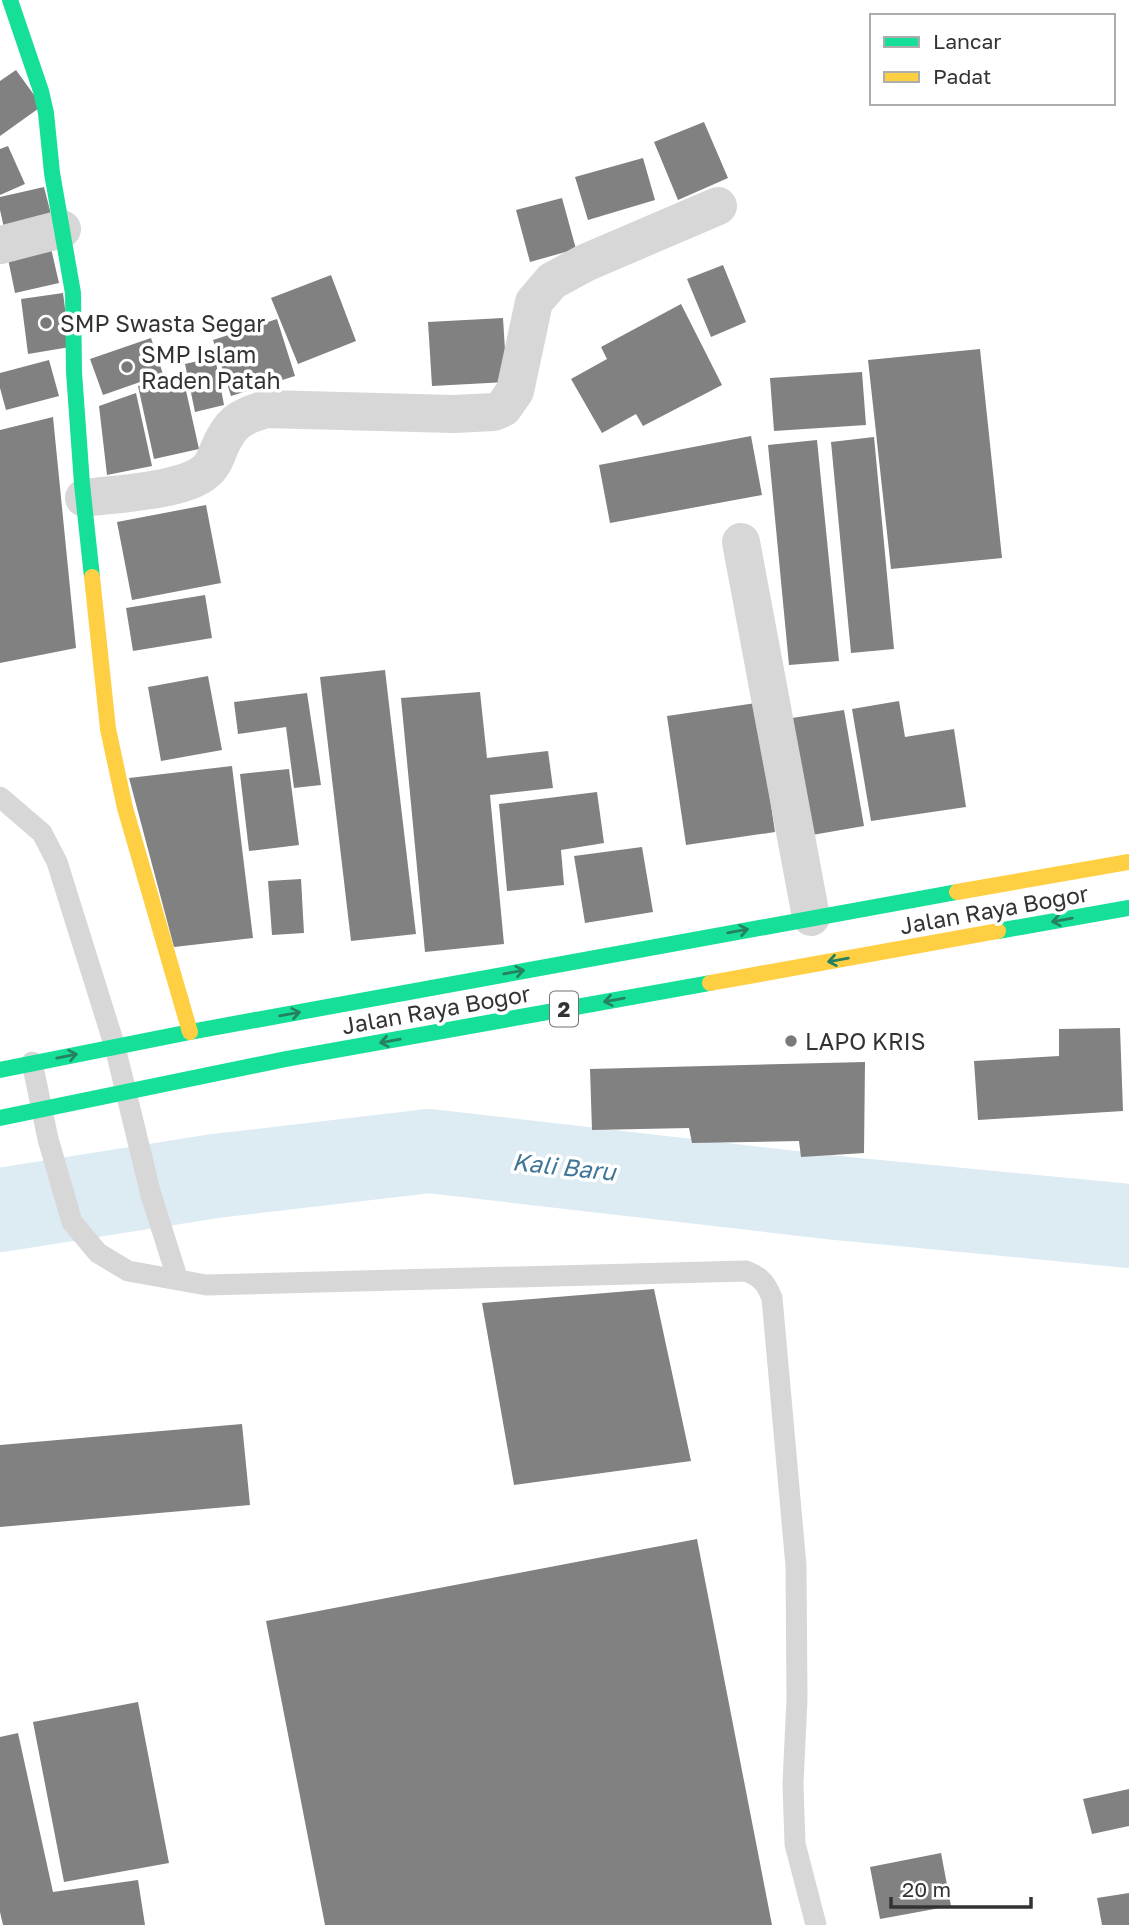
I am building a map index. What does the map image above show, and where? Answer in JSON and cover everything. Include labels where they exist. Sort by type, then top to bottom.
[{"type":"main road","points":[[16,3],[46,113],[52,173],[73,293],[74,372],[84,498],[108,729],[125,808],[190,1032]]},
{"type":"main road","name":"Jalan Raya Bogor","points":[[0,1070],[190,1032],[811,917],[1129,862]]},
{"type":"main road","name":"Jalan Raya Bogor","points":[[0,1118],[286,1059],[1129,908]]},
{"type":"street","points":[[84,498],[188,481],[205,472],[216,458],[226,431],[235,422],[243,416],[266,409],[494,412],[511,399],[515,391],[534,302],[552,281],[585,263],[718,206]]},
{"type":"street","points":[[0,246],[62,229]]},
{"type":"street","points":[[741,541],[811,917]]},
{"type":"lane","points":[[0,797],[42,833],[57,862],[115,1047],[151,1195],[178,1280]]},
{"type":"lane","points":[[32,1062],[48,1139],[72,1222],[99,1253],[128,1271],[206,1285],[746,1271],[759,1276],[772,1298],[796,1566],[797,1699],[793,1784],[795,1844],[816,1925]]},
{"type":"building","points":[[16,70],[42,106],[0,136],[0,81]]},
{"type":"building","points":[[704,122],[728,178],[678,200],[654,142]]},
{"type":"building","points":[[8,146],[25,184],[0,195],[0,149]]},
{"type":"building","points":[[643,158],[655,200],[588,220],[575,177]]},
{"type":"building","points":[[44,187],[54,226],[6,237],[0,197]]},
{"type":"building","points":[[562,198],[576,249],[530,262],[516,210]]},
{"type":"building","points":[[50,244],[59,283],[15,293],[7,254]]},
{"type":"building","points":[[723,265],[746,322],[711,337],[687,279]]},
{"type":"building","points":[[331,275],[356,341],[298,364],[271,298]]},
{"type":"building","name":"SMP Swasta Segar","points":[[63,293],[70,347],[28,354],[21,299]]},
{"type":"building","points":[[681,304],[722,385],[643,426],[636,414],[602,433],[571,379],[607,359],[601,347]]},
{"type":"building","points":[[503,318],[507,382],[432,386],[428,322]]},
{"type":"building","points":[[277,319],[295,376],[231,396],[213,340]]},
{"type":"building","name":"SMP Islam Raden Patah","points":[[151,338],[163,374],[103,395],[90,359]]},
{"type":"building","points":[[980,349],[1002,558],[891,569],[868,360]]},
{"type":"building","points":[[215,357],[224,405],[195,412],[185,364]]},
{"type":"building","points":[[49,360],[59,396],[6,410],[0,388],[0,373]]},
{"type":"building","points":[[862,372],[866,425],[774,431],[770,378]]},
{"type":"building","points":[[183,377],[199,449],[154,459],[138,386]]},
{"type":"building","points":[[136,393],[152,466],[107,475],[99,406]]},
{"type":"building","points":[[53,417],[76,648],[0,663],[0,430]]},
{"type":"building","points":[[751,436],[762,495],[610,523],[599,465]]},
{"type":"building","points":[[874,437],[894,649],[851,653],[831,442]]},
{"type":"building","points":[[817,440],[839,661],[789,665],[768,445]]},
{"type":"building","points":[[206,505],[221,583],[132,600],[117,522]]},
{"type":"building","points":[[205,595],[212,638],[133,651],[126,608]]},
{"type":"building","points":[[385,670],[416,934],[351,941],[320,677]]},
{"type":"building","points":[[208,676],[222,750],[161,761],[148,687]]},
{"type":"building","points":[[480,692],[487,758],[548,751],[553,788],[490,795],[504,944],[425,952],[401,698]]},
{"type":"building","points":[[307,693],[321,785],[294,788],[286,727],[238,734],[234,702]]},
{"type":"building","points":[[899,701],[905,737],[954,729],[966,807],[871,821],[852,709]]},
{"type":"building","points":[[756,703],[775,832],[686,845],[667,716]]},
{"type":"building","points":[[844,710],[864,826],[812,835],[792,718]]},
{"type":"building","points":[[232,766],[253,938],[174,947],[129,778]]},
{"type":"building","points":[[289,769],[299,845],[249,851],[240,774]]},
{"type":"building","points":[[597,792],[604,843],[561,850],[564,885],[507,891],[499,804]]},
{"type":"building","points":[[642,847],[653,912],[585,923],[574,856]]},
{"type":"building","points":[[301,879],[304,933],[272,935],[268,881]]},
{"type":"building","points":[[1120,1028],[1123,1111],[978,1120],[974,1061],[1059,1056],[1059,1029]]},
{"type":"building","points":[[865,1062],[864,1153],[801,1157],[799,1141],[692,1143],[689,1128],[592,1130],[590,1069]]},
{"type":"building","points":[[654,1289],[691,1461],[514,1485],[482,1303]]},
{"type":"building","points":[[242,1424],[250,1505],[0,1527],[0,1445]]},
{"type":"building","points":[[697,1539],[772,1925],[325,1925],[266,1621]]},
{"type":"building","points":[[138,1702],[169,1863],[64,1882],[33,1722]]},
{"type":"building","points":[[18,1733],[53,1892],[138,1880],[145,1925],[3,1925],[0,1912],[0,1737]]},
{"type":"building","points":[[1129,1789],[1129,1826],[1092,1834],[1083,1799]]},
{"type":"building","points":[[941,1853],[951,1906],[880,1919],[870,1867]]},
{"type":"building","points":[[1129,1893],[1129,1925],[1102,1925],[1097,1898]]},
{"type":"waterway","name":"Kali Baru","points":[[0,1210],[215,1176],[429,1151],[837,1198],[1129,1226]]},
{"type":"traffic: fast","points":[[10,0],[46,113],[52,173],[73,293],[74,372],[92,577]]},
{"type":"traffic: fast","points":[[0,1070],[190,1032],[957,892]]},
{"type":"traffic: fast","points":[[998,931],[1129,908]]},
{"type":"traffic: fast","points":[[0,1118],[286,1059],[710,983]]},
{"type":"traffic: slow","points":[[92,577],[108,729],[125,808],[190,1032]]},
{"type":"traffic: slow","points":[[957,892],[1129,862]]},
{"type":"traffic: slow","points":[[710,983],[998,931]]},
{"type":"place","name":"SMP Swasta Segar","points":[[46,323]]},
{"type":"place","name":"SMP Islam Raden Patah","points":[[127,367]]},
{"type":"place","name":"LAPO KRIS","points":[[791,1041]]}]
